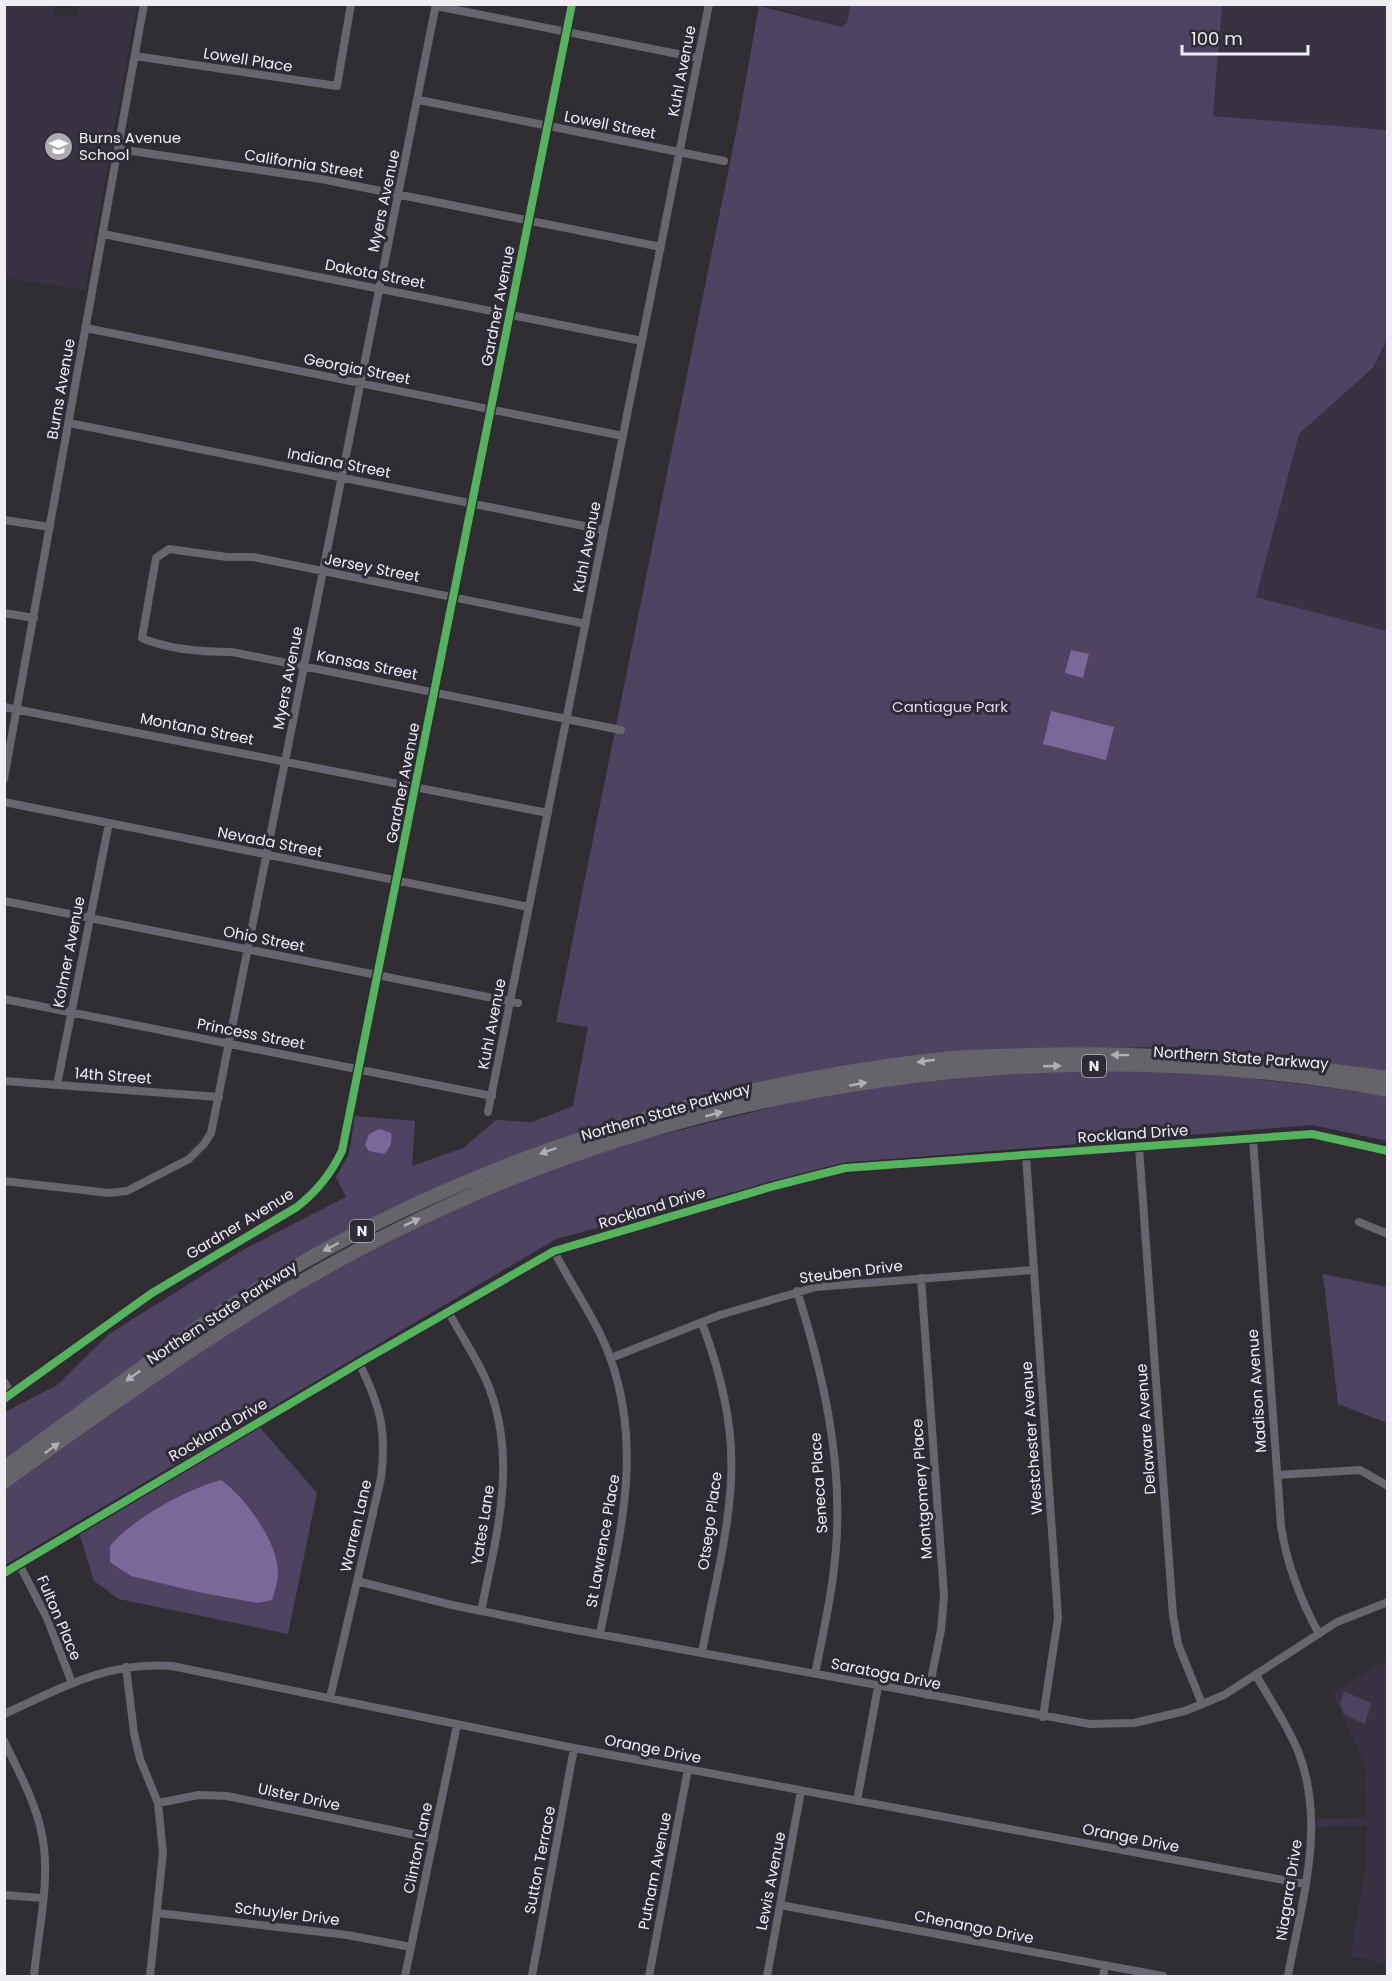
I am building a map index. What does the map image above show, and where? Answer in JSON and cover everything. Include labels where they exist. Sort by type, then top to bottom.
[{"type":"highway","name":"Northern State Parkway","points":[[4,1468],[202,1327],[291,1269],[385,1219],[444,1192],[546,1151],[684,1109],[801,1088],[934,1060],[1082,1054],[1244,1060],[1388,1078]]},
{"type":"highway","name":"Northern State Parkway","points":[[801,1088],[932,1073],[1062,1066],[1201,1068],[1343,1082],[1388,1090]]},
{"type":"highway","name":"Northern State Parkway","points":[[4,1482],[180,1358],[320,1270],[393,1231],[489,1187],[611,1142],[764,1095]]},
{"type":"street","name":"Burns Avenue","points":[[4,779],[144,4]]},
{"type":"street","name":"Lowell Place","points":[[135,56],[337,86],[351,4]]},
{"type":"street","name":"Gardner Avenue","points":[[8,1396],[152,1293],[297,1207],[313,1194],[331,1174],[342,1151],[572,4]]},
{"type":"street","name":"Kuhl Avenue","points":[[488,1112],[514,1002],[548,813],[709,4]]},
{"type":"street","points":[[436,5],[698,58]]},
{"type":"street","name":"Myers Avenue","points":[[4,1181],[109,1193],[137,1188],[175,1168],[200,1150],[211,1133],[419,100],[436,5]]},
{"type":"street","name":"Lowell Street","points":[[419,100],[724,161]]},
{"type":"street","name":"California Street","points":[[118,149],[321,178],[661,247]]},
{"type":"street","name":"Dakota Street","points":[[103,234],[642,341]]},
{"type":"street","name":"Georgia Street","points":[[86,328],[623,435]]},
{"type":"street","name":"Indiana Street","points":[[69,423],[604,530]]},
{"type":"street","points":[[4,520],[50,527]]},
{"type":"street","name":"Jersey Street","points":[[142,638],[156,558],[164,551],[177,549],[227,557],[253,558],[586,624]]},
{"type":"street","points":[[4,613],[34,618]]},
{"type":"street","name":"Kansas Street","points":[[142,638],[154,644],[208,652],[232,652],[621,730]]},
{"type":"street","name":"Montana Street","points":[[4,707],[548,813]]},
{"type":"street","name":"Nevada Street","points":[[4,802],[530,907]]},
{"type":"street","name":"Kolmer Avenue","points":[[57,1085],[109,824]]},
{"type":"street","name":"Ohio Street","points":[[4,901],[514,1002]]},
{"type":"street","name":"Princess Street","points":[[4,999],[492,1096]]},
{"type":"street","name":"14th Street","points":[[4,1082],[219,1097]]},
{"type":"street","name":"Rockland Drive","points":[[4,1573],[359,1363],[554,1251],[825,1172],[1312,1134],[1388,1151]]},
{"type":"street","name":"Madison Avenue","points":[[1253,1139],[1277,1475],[1286,1557],[1295,1586],[1318,1634]]},
{"type":"street","name":"Delaware Avenue","points":[[1139,1147],[1173,1615],[1178,1644],[1202,1704]]},
{"type":"street","name":"Westchester Avenue","points":[[1026,1155],[1058,1618],[1043,1717]]},
{"type":"street","points":[[1359,1222],[1388,1234]]},
{"type":"street","name":"St Lawrence Place","points":[[554,1251],[611,1359],[624,1406],[629,1470],[626,1498],[600,1634]]},
{"type":"street","name":"Steuben Drive","points":[[611,1359],[720,1315],[797,1292],[832,1285],[1033,1270]]},
{"type":"street","name":"Montgomery Place","points":[[921,1278],[944,1595],[941,1630],[928,1695]]},
{"type":"street","name":"Seneca Place","points":[[797,1292],[814,1344],[826,1401],[837,1514],[833,1576],[815,1674]]},
{"type":"street","name":"Yates Lane","points":[[448,1311],[486,1379],[495,1406],[503,1446],[502,1508],[481,1611]]},
{"type":"street","name":"Otsego Place","points":[[702,1323],[723,1386],[729,1425],[731,1466],[727,1519],[702,1653]]},
{"type":"street","name":"Warren Lane","points":[[330,1698],[381,1478],[385,1446],[377,1401],[359,1363]]},
{"type":"street","points":[[4,1382],[8,1396]]},
{"type":"street","points":[[1277,1475],[1360,1470],[1388,1486]]},
{"type":"street","name":"Fulton Place","points":[[19,1564],[47,1618],[72,1683]]},
{"type":"street","name":"Saratoga Drive","points":[[357,1581],[481,1611],[878,1687],[1090,1724],[1134,1723],[1176,1714],[1224,1695],[1318,1634],[1359,1611],[1388,1602]]},
{"type":"street","name":"Orange Drive","points":[[4,1714],[98,1672],[126,1667],[172,1666],[574,1748],[1305,1884]]},
{"type":"street","points":[[126,1667],[140,1759],[158,1803],[163,1853],[150,1977]]},
{"type":"street","name":"Niagara Drive","points":[[1256,1675],[1289,1731],[1307,1782],[1312,1833],[1288,1977]]},
{"type":"street","points":[[857,1801],[878,1687]]},
{"type":"street","name":"Clinton Lane","points":[[405,1977],[457,1725]]},
{"type":"street","points":[[4,1741],[41,1826],[46,1863],[34,1977]]},
{"type":"street","name":"Sutton Terrace","points":[[532,1977],[574,1748]]},
{"type":"street","name":"Putnam Avenue","points":[[649,1977],[688,1769]]},
{"type":"street","name":"Lewis Avenue","points":[[767,1977],[801,1791]]},
{"type":"street","name":"Ulster Drive","points":[[158,1803],[199,1795],[227,1796],[434,1839]]},
{"type":"street","points":[[4,1895],[42,1898]]},
{"type":"street","name":"Chenango Drive","points":[[780,1905],[1163,1977]]},
{"type":"street","name":"Schuyler Drive","points":[[158,1913],[346,1935],[411,1947]]},
{"type":"street","points":[[1103,1977],[1105,1966]]},
{"type":"shaded area","points":[[760,4],[850,5],[846,28]]},
{"type":"shaded area","name":"Burns Avenue School","points":[[4,5],[53,5],[53,15],[77,16],[78,5],[137,5],[85,290],[5,278]]},
{"type":"shaded area","points":[[1222,5],[1387,5],[1387,130],[1213,116]]},
{"type":"shaded area","points":[[1387,339],[1387,631],[1256,597],[1299,434],[1373,369]]},
{"type":"shaded area","points":[[1071,650],[1089,654],[1083,678],[1065,673]]},
{"type":"shaded area","points":[[1051,711],[1114,727],[1106,760],[1043,744]]},
{"type":"shaded area","points":[[379,1129],[391,1133],[391,1145],[384,1154],[369,1151],[365,1145],[369,1134]]},
{"type":"shaded area","points":[[221,1480],[251,1510],[273,1550],[278,1577],[272,1600],[258,1603],[198,1592],[131,1576],[110,1562],[110,1546],[132,1526],[161,1506],[192,1490]]},
{"type":"shaded area","points":[[1387,1660],[1387,1965],[1350,1955],[1367,1862],[1367,1826],[1314,1827],[1314,1819],[1365,1818],[1366,1767],[1332,1692]]},
{"type":"green space","name":"Cantiague Park","points":[[850,5],[1222,5],[1213,116],[1387,130],[1387,339],[1373,368],[1299,434],[1256,597],[1387,631],[1387,1072],[1269,1056],[1168,1047],[1026,1049],[806,1073],[800,1100],[899,1085],[999,1075],[1099,1071],[1198,1074],[1269,1080],[1387,1096],[1387,1141],[1312,1125],[843,1163],[556,1239],[5,1565],[5,1490],[222,1335],[346,1261],[414,1227],[547,1171],[629,1143],[769,1108],[774,1080],[665,1110],[316,1249],[5,1460],[5,1412],[57,1385],[109,1334],[243,1250],[346,1197],[336,1177],[349,1154],[355,1116],[415,1121],[412,1166],[463,1148],[496,1120],[532,1122],[573,1106],[588,1027],[556,1022],[739,118],[759,6],[842,27],[847,23]]},
{"type":"green space","points":[[1323,1274],[1387,1287],[1387,1423],[1338,1404]]},
{"type":"green space","points":[[256,1423],[317,1493],[288,1634],[119,1599],[94,1581],[78,1529]]},
{"type":"green space","points":[[1344,1691],[1371,1703],[1365,1724],[1345,1715],[1340,1705]]},
{"type":"cycle path","points":[[4,1399],[152,1293],[297,1207],[322,1182],[342,1151],[572,4]]},
{"type":"cycle path","points":[[4,1573],[359,1363],[554,1251],[774,1186],[845,1168],[1312,1134],[1388,1151]]},
{"type":"place","name":"Burns Avenue School","points":[[58,147]]}]
